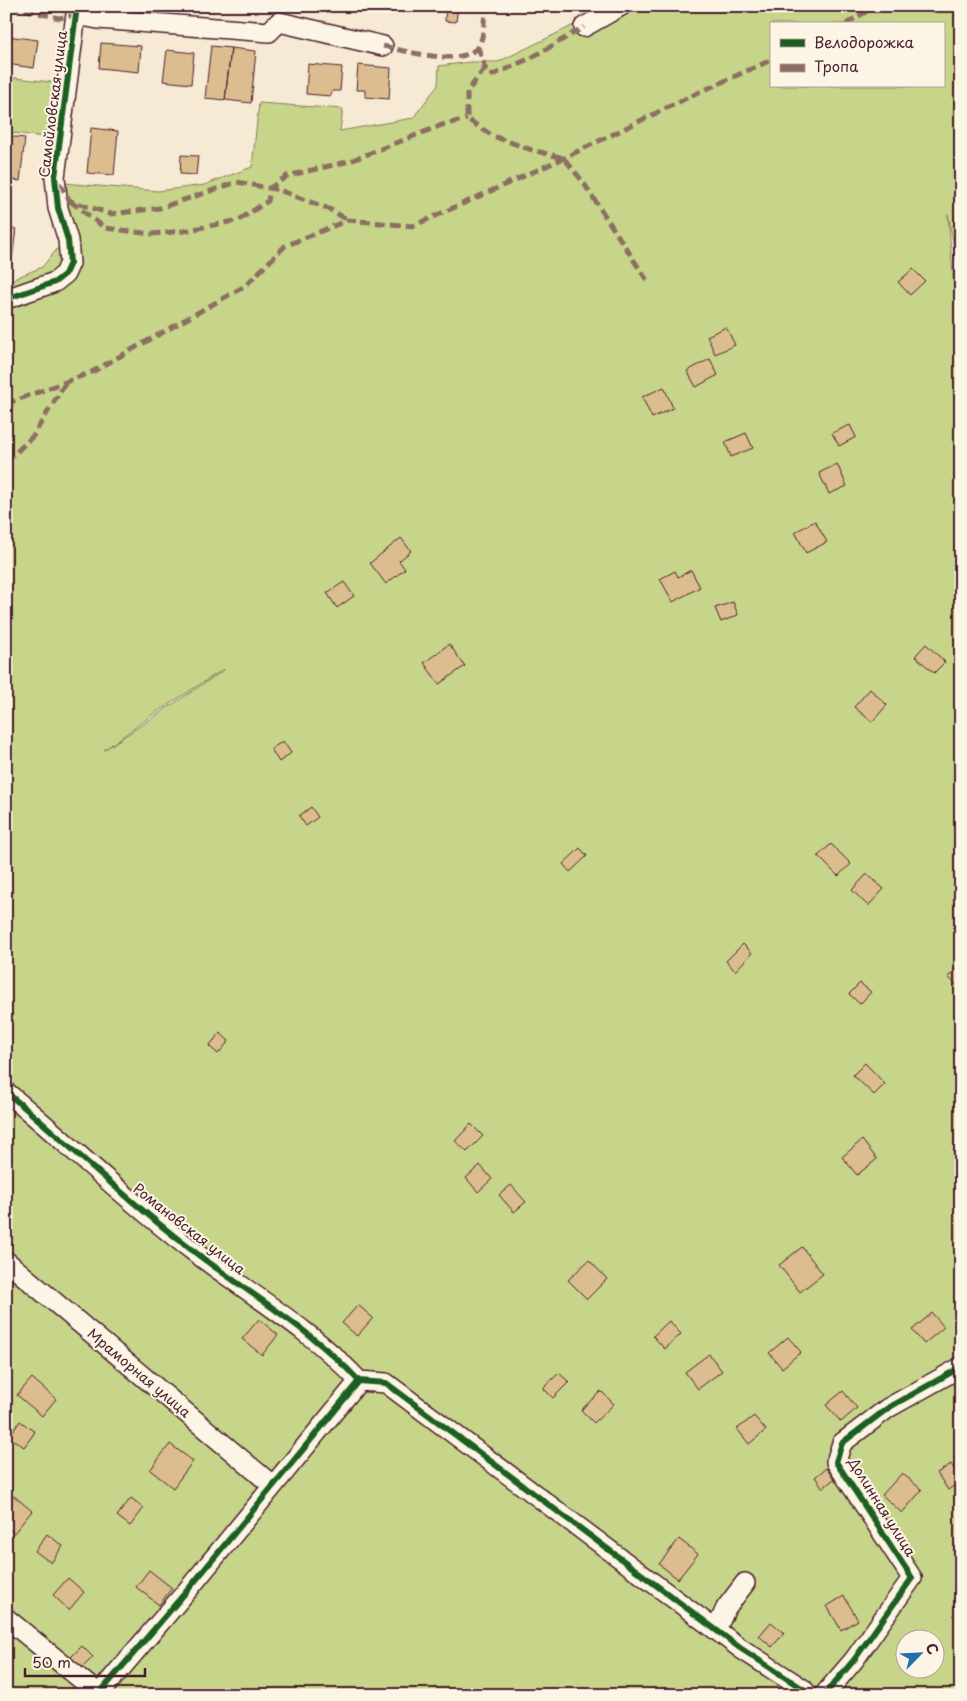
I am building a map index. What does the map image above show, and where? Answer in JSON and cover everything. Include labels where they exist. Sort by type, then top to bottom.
[{"type":"street","points":[[584,27],[621,6]]},
{"type":"street","points":[[77,10],[98,19],[269,32],[280,14],[383,46]]},
{"type":"street","name":"Самойловская улица","points":[[6,299],[55,282],[65,274],[70,263],[68,240],[58,208],[55,177],[77,10]]},
{"type":"street","name":"Романовская улица","points":[[6,1092],[94,1169],[192,1250],[340,1360],[359,1382]]},
{"type":"street","name":"Мраморная улица","points":[[6,1261],[272,1486]]},
{"type":"street","name":"Долинная улица","points":[[824,1695],[854,1660],[912,1578],[836,1462],[842,1443],[888,1408],[961,1367]]},
{"type":"street","points":[[6,1618],[99,1694],[191,1586],[359,1382],[386,1384],[740,1648],[803,1688],[808,1695]]},
{"type":"street","points":[[716,1630],[726,1608],[745,1583]]},
{"type":"green space","points":[[607,6],[961,6],[961,286],[948,214],[955,299],[961,297],[961,1695],[6,1695],[6,282],[42,267],[63,242],[63,183],[158,191],[204,185],[252,167],[259,103],[343,109],[340,131],[413,118],[438,85],[439,66],[470,62],[498,62],[568,28]],"holes":[[[224,670],[104,750],[152,715]]]},
{"type":"green space","points":[[6,77],[60,83],[52,138],[6,132]]},
{"type":"building","points":[[446,6],[458,6],[456,22],[445,21]]},
{"type":"building","points":[[7,36],[38,40],[34,68],[6,64]]},
{"type":"building","points":[[101,43],[141,46],[139,72],[99,68]]},
{"type":"building","points":[[211,46],[231,48],[225,100],[205,98]]},
{"type":"building","points":[[231,48],[256,51],[251,103],[225,100]]},
{"type":"building","points":[[167,50],[194,53],[191,84],[163,81]]},
{"type":"building","points":[[308,64],[342,67],[340,91],[332,91],[331,96],[306,94]]},
{"type":"building","points":[[358,65],[391,68],[389,99],[365,97],[365,90],[356,90]]},
{"type":"building","points":[[91,128],[118,131],[114,175],[87,173]]},
{"type":"building","points":[[6,136],[25,138],[20,181],[6,179]]},
{"type":"building","points":[[181,155],[198,156],[196,175],[180,174]]},
{"type":"building","points":[[6,228],[16,229],[12,260],[6,259]]},
{"type":"building","points":[[913,269],[925,281],[910,295],[898,282]]},
{"type":"building","points":[[726,327],[735,345],[715,354],[707,336]]},
{"type":"building","points":[[710,359],[718,375],[696,387],[687,371]]},
{"type":"building","points":[[664,387],[673,408],[652,418],[642,397]]},
{"type":"building","points":[[850,425],[856,437],[839,446],[832,433]]},
{"type":"building","points":[[746,433],[753,448],[731,457],[725,442]]},
{"type":"building","points":[[837,464],[847,486],[829,494],[819,473]]},
{"type":"building","points":[[815,521],[827,542],[806,553],[795,532]]},
{"type":"building","points":[[401,538],[411,551],[399,561],[405,569],[386,584],[370,563]]},
{"type":"building","points":[[691,570],[700,587],[673,602],[660,579],[675,571],[678,577]]},
{"type":"building","points":[[344,582],[354,596],[337,608],[327,593]]},
{"type":"building","points":[[733,602],[738,615],[721,622],[715,608]]},
{"type":"building","points":[[449,644],[465,666],[439,684],[424,663]]},
{"type":"building","points":[[926,644],[945,662],[934,673],[915,656]]},
{"type":"building","points":[[870,689],[887,705],[872,722],[854,707]]},
{"type":"building","points":[[283,741],[291,753],[279,762],[271,749]]},
{"type":"building","points":[[311,807],[318,817],[306,826],[299,816]]},
{"type":"building","points":[[831,844],[851,864],[838,876],[818,856]]},
{"type":"building","points":[[580,848],[587,856],[570,872],[563,864]]},
{"type":"building","points":[[867,874],[884,889],[868,906],[852,890]]},
{"type":"building","points":[[743,944],[752,953],[735,971],[726,961]]},
{"type":"building","points":[[961,964],[961,989],[948,977]]},
{"type":"building","points":[[860,983],[871,992],[860,1004],[849,994]]},
{"type":"building","points":[[220,1033],[229,1041],[218,1054],[209,1046]]},
{"type":"building","points":[[865,1063],[885,1084],[874,1095],[853,1075]]},
{"type":"building","points":[[471,1124],[483,1136],[467,1152],[455,1141]]},
{"type":"building","points":[[862,1140],[877,1159],[857,1175],[842,1157]]},
{"type":"building","points":[[480,1165],[492,1179],[478,1192],[466,1178]]},
{"type":"building","points":[[961,1170],[961,1183],[955,1175]]},
{"type":"building","points":[[511,1185],[526,1202],[514,1212],[499,1195]]},
{"type":"building","points":[[802,1247],[823,1274],[800,1292],[779,1265]]},
{"type":"building","points":[[589,1260],[607,1279],[587,1299],[568,1280]]},
{"type":"building","points":[[358,1305],[373,1318],[357,1336],[342,1323]]},
{"type":"building","points":[[932,1313],[944,1327],[924,1344],[912,1330]]},
{"type":"building","points":[[259,1319],[278,1335],[262,1355],[242,1339]]},
{"type":"building","points":[[669,1321],[681,1334],[665,1349],[653,1336]]},
{"type":"building","points":[[788,1337],[801,1352],[782,1368],[769,1353]]},
{"type":"building","points":[[709,1354],[722,1371],[698,1389],[685,1372]]},
{"type":"building","points":[[559,1373],[569,1382],[553,1398],[543,1388]]},
{"type":"building","points":[[32,1378],[56,1399],[42,1416],[17,1395]]},
{"type":"building","points":[[601,1391],[614,1404],[594,1423],[581,1410]]},
{"type":"building","points":[[843,1391],[857,1408],[841,1422],[826,1405]]},
{"type":"building","points":[[754,1416],[766,1430],[749,1444],[737,1429]]},
{"type":"building","points":[[20,1421],[35,1432],[24,1447],[9,1437]]},
{"type":"building","points":[[170,1444],[193,1461],[173,1488],[150,1470]]},
{"type":"building","points":[[951,1464],[961,1481],[948,1490],[937,1473]]},
{"type":"building","points":[[826,1468],[834,1479],[823,1488],[815,1477]]},
{"type":"building","points":[[902,1473],[922,1490],[902,1513],[882,1495]]},
{"type":"building","points":[[14,1496],[32,1511],[14,1533],[6,1527],[6,1505]]},
{"type":"building","points":[[131,1498],[144,1508],[130,1526],[117,1516]]},
{"type":"building","points":[[47,1534],[63,1546],[51,1563],[35,1551]]},
{"type":"building","points":[[679,1539],[698,1554],[678,1579],[659,1564]]},
{"type":"building","points":[[149,1570],[172,1588],[159,1605],[136,1587]]},
{"type":"building","points":[[68,1578],[84,1592],[69,1610],[53,1595]]},
{"type":"building","points":[[844,1596],[858,1620],[841,1630],[827,1606]]},
{"type":"building","points":[[771,1622],[784,1633],[772,1647],[759,1636]]},
{"type":"building","points":[[82,1646],[93,1657],[82,1668],[71,1657]]},
{"type":"marked path","points":[[10,6],[59,18],[76,15]]},
{"type":"marked path","points":[[383,46],[432,56],[445,57],[469,54],[480,44],[484,28],[485,6]]},
{"type":"marked path","points":[[849,22],[875,6]]},
{"type":"marked path","points":[[478,47],[485,68],[493,75],[533,57],[584,27]]},
{"type":"marked path","points":[[6,404],[92,372],[245,286],[285,246],[348,220],[413,226],[564,158],[689,97],[770,60]]},
{"type":"marked path","points":[[485,68],[467,92],[467,119],[493,136],[532,150],[564,158],[583,182],[648,282]]},
{"type":"marked path","points":[[70,201],[105,228],[151,234],[184,231],[239,220],[268,201],[270,188],[287,176],[350,161],[442,125],[467,119]]},
{"type":"marked path","points":[[59,183],[70,201],[111,214],[160,208],[237,182],[279,190],[329,209],[348,220]]},
{"type":"marked path","points":[[6,462],[33,436],[66,382]]},
{"type":"cycle path","points":[[6,299],[55,282],[65,274],[70,263],[68,240],[58,208],[55,177],[77,6]]},
{"type":"cycle path","points":[[6,1092],[168,1231],[213,1266],[300,1328],[359,1381]]},
{"type":"cycle path","points":[[824,1695],[854,1660],[912,1578],[836,1462],[842,1443],[888,1408],[961,1367]]},
{"type":"cycle path","points":[[98,1695],[191,1586],[359,1381],[386,1383],[740,1648],[803,1689],[808,1695]]}]
